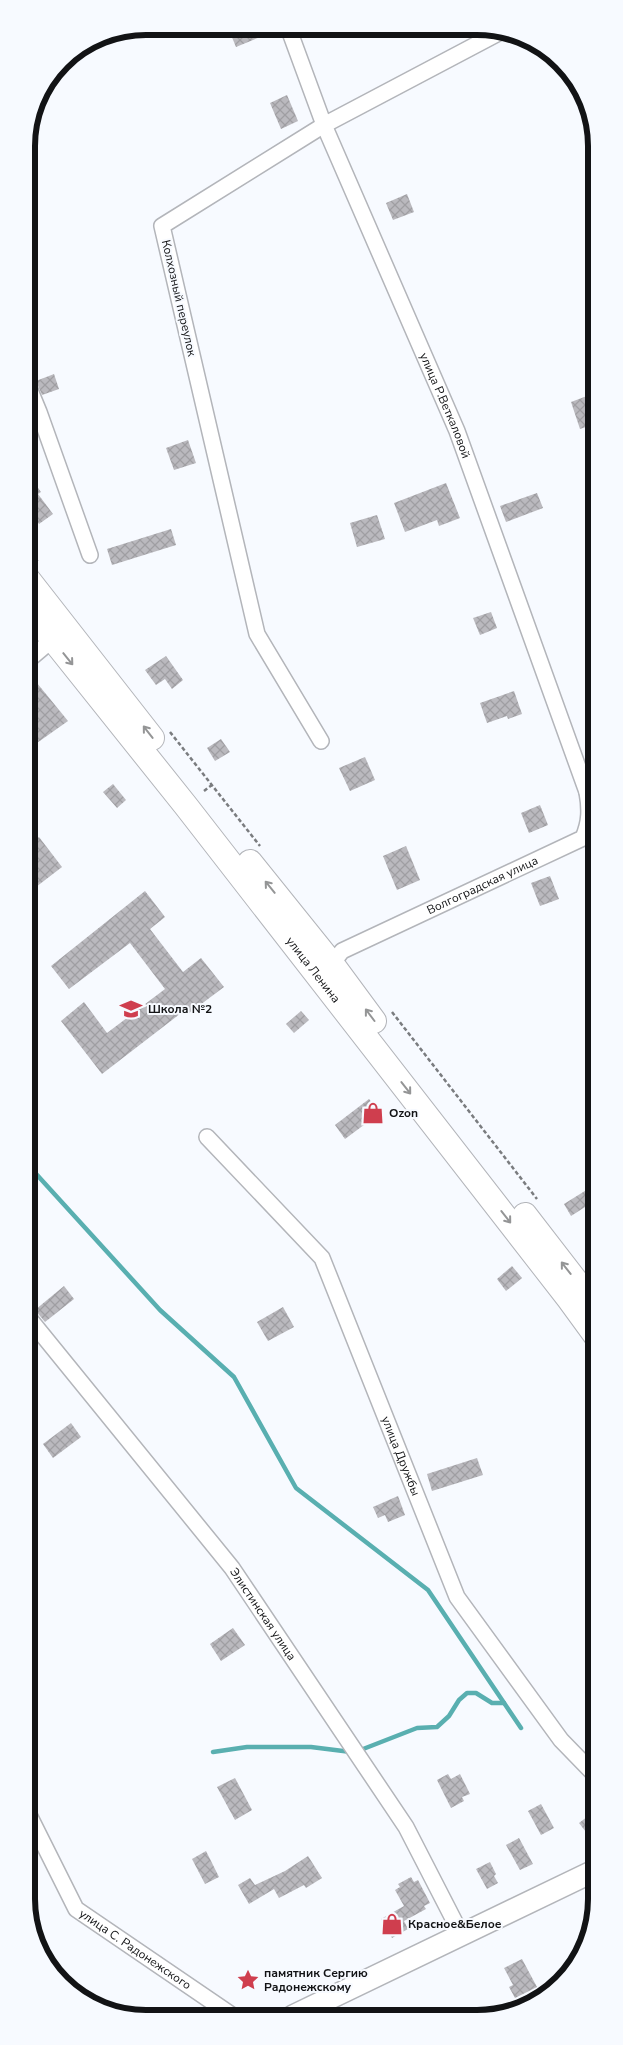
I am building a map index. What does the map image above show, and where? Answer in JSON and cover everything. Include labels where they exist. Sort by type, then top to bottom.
[{"type":"main road","name":"улица Ленина","points":[[35,592],[59,634]]},
{"type":"main road","name":"улица Ленина","points":[[35,614],[59,634],[222,829],[588,1325]]},
{"type":"main road","name":"улица Ленина","points":[[324,969],[588,1297]]},
{"type":"street","name":"улица Р.Веткаловой","points":[[291,35],[324,125],[457,431],[588,779]]},
{"type":"street","name":"Колхозный переулок","points":[[321,741],[257,634],[162,226],[324,125],[492,36]]},
{"type":"street","points":[[35,405],[90,555]]},
{"type":"street","points":[[35,654],[59,634]]},
{"type":"street","name":"Волгоградская улица","points":[[324,969],[342,951],[583,838],[588,827]]},
{"type":"street","name":"улица Дружбы","points":[[207,1137],[322,1258],[458,1597],[561,1740],[588,1768]]},
{"type":"street","name":"Элистинская улица","points":[[35,1326],[232,1568],[406,1827],[462,1936]]},
{"type":"street","name":"улица С. Радонежского","points":[[35,1827],[76,1909],[224,2010]]},
{"type":"street","points":[[308,2010],[462,1936],[493,1918],[588,1874]]},
{"type":"path","points":[[204,791],[212,785]]},
{"type":"building","points":[[231,35],[265,35],[236,47]]},
{"type":"building","points":[[287,95],[298,121],[281,129],[270,103]]},
{"type":"building","points":[[407,194],[414,212],[393,220],[386,203]]},
{"type":"building","points":[[54,374],[59,389],[42,395],[36,381]]},
{"type":"building","points":[[588,396],[588,426],[580,429],[571,402]]},
{"type":"building","points":[[188,440],[196,463],[174,470],[166,448]]},
{"type":"building","points":[[446,483],[460,518],[439,526],[437,520],[405,532],[394,503]]},
{"type":"building","points":[[35,484],[41,492],[38,494],[53,514],[39,524],[35,519]]},
{"type":"building","points":[[537,493],[543,508],[506,522],[500,506]]},
{"type":"building","points":[[377,515],[385,539],[357,547],[350,523]]},
{"type":"building","points":[[171,529],[176,545],[112,565],[107,549]]},
{"type":"building","points":[[491,612],[497,628],[480,635],[473,618]]},
{"type":"building","points":[[166,656],[183,680],[172,689],[165,679],[156,685],[145,670]]},
{"type":"building","points":[[37,683],[68,721],[35,744],[35,685]]},
{"type":"building","points":[[514,691],[522,714],[508,719],[507,716],[487,723],[480,703]]},
{"type":"building","points":[[221,739],[230,752],[215,761],[207,748]]},
{"type":"building","points":[[365,757],[375,780],[350,791],[339,768]]},
{"type":"building","points":[[113,784],[126,800],[117,808],[103,792]]},
{"type":"building","points":[[540,805],[548,825],[529,833],[521,813]]},
{"type":"building","points":[[39,837],[62,867],[36,887],[35,886],[35,840]]},
{"type":"building","points":[[406,846],[420,880],[397,890],[383,856]]},
{"type":"building","points":[[550,876],[559,899],[540,906],[531,883]]},
{"type":"building","points":[[145,891],[165,917],[150,929],[183,972],[201,958],[224,987],[188,1014],[185,1010],[102,1074],[61,1021],[84,1002],[107,1033],[165,989],[130,943],[69,989],[51,966]]},
{"type":"building","points":[[301,1011],[309,1020],[294,1033],[286,1024]]},
{"type":"building","points":[[369,1099],[380,1113],[345,1139],[335,1125]]},
{"type":"building","points":[[588,1189],[588,1205],[571,1216],[564,1204]]},
{"type":"building","points":[[512,1266],[522,1278],[506,1291],[497,1279]]},
{"type":"building","points":[[64,1286],[74,1299],[45,1322],[35,1310]]},
{"type":"building","points":[[283,1307],[294,1327],[268,1341],[257,1322]]},
{"type":"building","points":[[71,1423],[81,1437],[53,1458],[43,1444]]},
{"type":"building","points":[[477,1458],[483,1475],[432,1491],[427,1474]]},
{"type":"building","points":[[398,1496],[405,1515],[388,1522],[385,1515],[378,1518],[373,1507]]},
{"type":"building","points":[[233,1628],[245,1645],[221,1661],[210,1644]]},
{"type":"building","points":[[448,1774],[451,1779],[460,1774],[470,1794],[462,1797],[464,1801],[451,1808],[437,1780]]},
{"type":"building","points":[[235,1778],[252,1810],[235,1820],[217,1787]]},
{"type":"building","points":[[541,1804],[554,1828],[541,1835],[528,1811]]},
{"type":"building","points":[[588,1816],[588,1835],[579,1823]]},
{"type":"building","points":[[519,1838],[533,1864],[520,1870],[506,1845]]},
{"type":"building","points":[[206,1851],[219,1877],[205,1884],[192,1859]]},
{"type":"building","points":[[308,1856],[322,1878],[306,1888],[304,1885],[279,1898],[274,1889],[249,1904],[238,1885],[250,1878],[255,1885],[285,1871]]},
{"type":"building","points":[[490,1862],[498,1883],[487,1889],[476,1869]]},
{"type":"building","points":[[411,1877],[414,1882],[418,1880],[430,1903],[424,1906],[426,1909],[404,1921],[408,1929],[392,1938],[381,1919],[404,1906],[395,1890],[400,1887],[398,1884]]},
{"type":"building","points":[[522,1959],[537,1987],[515,1998],[509,1987],[513,1985],[504,1968]]},
{"type":"waterway","points":[[35,1173],[160,1310],[234,1377],[296,1488],[428,1590],[521,1728]]},
{"type":"waterway","points":[[358,1751],[417,1728],[437,1727],[449,1716],[459,1700],[467,1693],[476,1693],[492,1703],[504,1703]]},
{"type":"waterway","points":[[213,1752],[247,1747],[311,1747],[351,1752]]},
{"type":"place","name":"Школа №2","points":[[131,1009]]},
{"type":"place","name":"Ozon","points":[[373,1113]]},
{"type":"place","name":"Красное&Белое","points":[[392,1924]]},
{"type":"place","name":"памятник Сергию Радонежскому","points":[[248,1980]]}]
